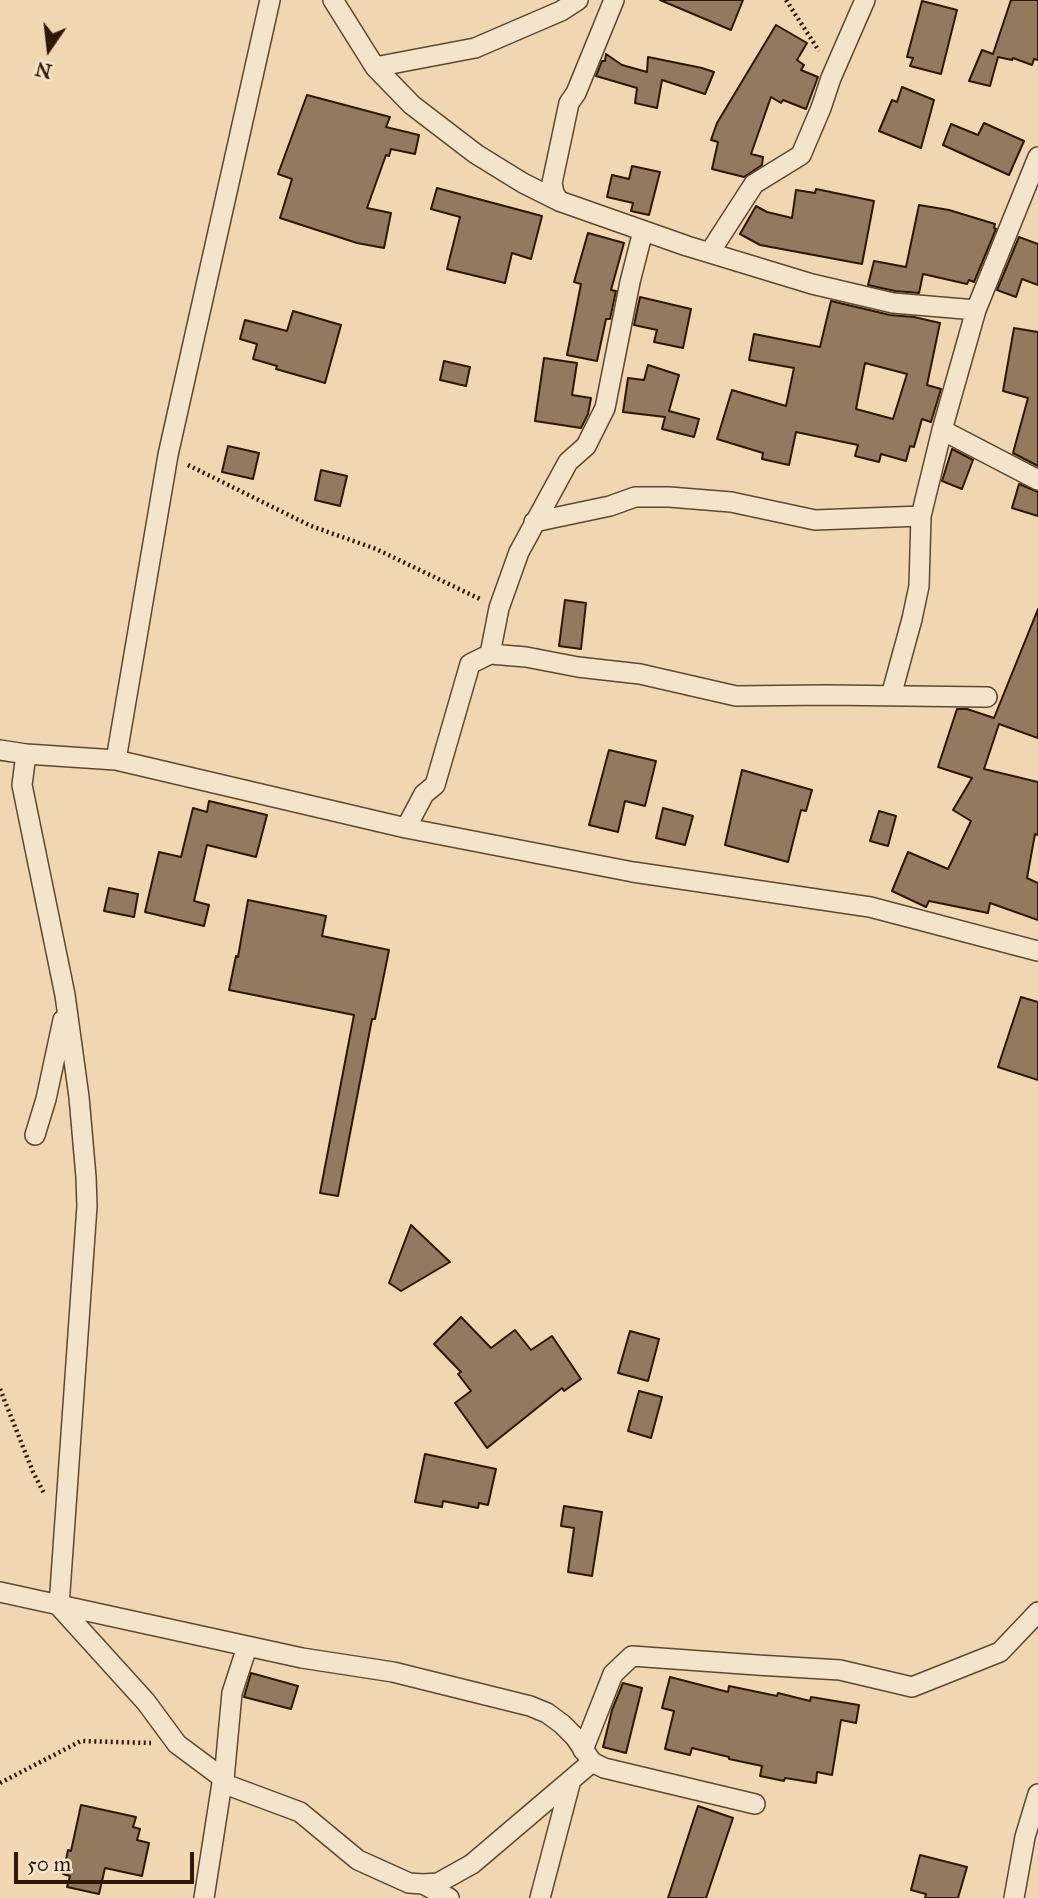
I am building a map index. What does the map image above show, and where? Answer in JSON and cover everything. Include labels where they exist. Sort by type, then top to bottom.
[{"type":"street","points":[[116,761],[168,455],[270,0]]},
{"type":"street","points":[[333,0],[375,66],[411,105],[476,154],[559,201],[643,231],[811,284],[893,303],[976,310]]},
{"type":"street","points":[[375,66],[475,48],[578,0]]},
{"type":"street","points":[[559,201],[552,183],[569,103],[576,93],[614,0]]},
{"type":"street","points":[[710,252],[754,184],[801,155],[865,0]]},
{"type":"street","points":[[891,696],[919,586],[921,516],[942,430],[976,310],[1038,158]]},
{"type":"street","points":[[490,654],[499,608],[519,552],[568,462],[586,446],[606,408],[630,282],[643,231]]},
{"type":"street","points":[[942,430],[1038,480]]},
{"type":"street","points":[[534,522],[610,506],[635,497],[731,502],[815,520],[921,516]]},
{"type":"street","points":[[406,828],[424,794],[435,785],[470,664],[490,654],[640,674],[736,696],[987,697]]},
{"type":"street","points":[[0,750],[116,761],[406,828],[632,872],[870,907],[1038,951]]},
{"type":"street","points":[[26,754],[22,785],[65,995],[79,1097],[86,1177],[87,1206],[59,1606],[146,1702],[177,1744],[223,1781],[300,1812],[358,1860],[409,1882],[438,1883],[472,1864],[571,1780],[587,1756],[613,1674],[632,1656],[840,1670],[912,1687],[1000,1652],[1038,1612]]},
{"type":"street","points":[[35,1135],[57,1050],[65,995]]},
{"type":"street","points":[[0,1592],[247,1647],[393,1672],[530,1706],[547,1713],[562,1724],[587,1756],[604,1768],[755,1804]]},
{"type":"street","points":[[204,1898],[223,1781],[232,1693],[247,1647]]},
{"type":"street","points":[[540,1898],[571,1780]]},
{"type":"street","points":[[1014,1898],[1025,1837],[1038,1794]]},
{"type":"street","points":[[423,1884],[449,1898]]},
{"type":"path","points":[[786,0],[820,52],[831,78]]},
{"type":"path","points":[[168,455],[311,526],[376,549],[499,608]]},
{"type":"path","points":[[0,1389],[45,1497]]},
{"type":"path","points":[[0,1783],[80,1741],[177,1744]]},
{"type":"building","points":[[660,0],[743,0],[731,30]]},
{"type":"building","points":[[1011,0],[1038,0],[1038,60],[1034,59],[1032,65],[1013,58],[998,57],[990,86],[969,81],[982,50],[993,54]]},
{"type":"building","points":[[922,1],[957,10],[941,74],[910,66],[913,58],[907,57]]},
{"type":"building","points":[[776,25],[807,43],[797,60],[804,65],[801,70],[818,77],[806,109],[783,100],[781,103],[771,97],[751,154],[763,157],[762,165],[744,177],[712,169],[718,142],[711,140],[717,123]]},
{"type":"building","points":[[606,54],[622,65],[647,72],[648,57],[714,72],[705,94],[662,80],[657,108],[635,103],[637,88],[596,76]]},
{"type":"building","points":[[902,87],[934,100],[921,148],[879,131],[892,100],[897,102]]},
{"type":"building","points":[[307,95],[390,117],[386,127],[419,135],[415,154],[391,149],[389,156],[386,155],[367,208],[391,213],[384,248],[357,243],[280,218],[292,179],[278,174]]},
{"type":"building","points":[[984,123],[1024,141],[1009,175],[943,145],[951,124],[978,135]]},
{"type":"building","points":[[632,166],[660,172],[649,215],[631,211],[633,203],[607,197],[612,175],[629,179]]},
{"type":"building","points":[[437,188],[542,216],[531,259],[512,253],[505,283],[447,269],[460,217],[431,209]]},
{"type":"building","points":[[816,189],[874,201],[862,264],[760,245],[740,234],[756,206],[767,212],[792,218],[796,190],[815,193]]},
{"type":"building","points":[[919,205],[949,210],[995,224],[996,229],[974,282],[969,280],[967,284],[923,274],[919,293],[868,285],[874,261],[906,267]]},
{"type":"building","points":[[588,233],[624,243],[611,290],[616,291],[610,319],[606,319],[597,361],[567,355],[581,284],[574,282]]},
{"type":"building","points":[[1019,237],[1038,244],[1038,285],[1022,279],[1016,297],[997,290]]},
{"type":"building","points":[[640,297],[691,309],[683,348],[654,342],[657,330],[634,325]]},
{"type":"building","points":[[831,301],[940,323],[927,385],[941,389],[931,422],[922,419],[914,447],[910,446],[906,461],[881,454],[879,462],[855,456],[858,445],[796,432],[789,465],[762,459],[763,453],[717,439],[732,390],[786,406],[794,368],[749,360],[754,334],[820,347]],"holes":[[[865,363],[907,374],[893,419],[856,409]]]},
{"type":"building","points":[[293,311],[341,325],[325,383],[276,369],[277,366],[253,359],[257,344],[240,339],[245,320],[287,331]]},
{"type":"building","points":[[1014,328],[1038,332],[1038,466],[1013,453],[1028,398],[1003,391]]},
{"type":"building","points":[[544,358],[577,363],[572,395],[591,398],[588,414],[581,428],[535,421]]},
{"type":"building","points":[[444,361],[470,367],[466,386],[440,380]]},
{"type":"building","points":[[648,365],[679,375],[669,411],[699,419],[694,437],[662,429],[665,417],[623,412],[628,378],[644,380]]},
{"type":"building","points":[[228,446],[259,453],[253,479],[222,472]]},
{"type":"building","points":[[952,449],[973,460],[962,489],[942,481]]},
{"type":"building","points":[[321,470],[347,476],[340,506],[315,500]]},
{"type":"building","points":[[1019,484],[1038,492],[1038,516],[1012,508]]},
{"type":"building","points":[[565,600],[586,603],[581,649],[559,646]]},
{"type":"building","points":[[1038,609],[1038,738],[999,724],[984,769],[1038,782],[1038,835],[1035,834],[1027,878],[1038,883],[1038,920],[990,903],[988,913],[929,901],[926,907],[892,891],[908,852],[948,869],[971,821],[953,810],[972,778],[938,767],[957,709],[967,709],[994,718]]},
{"type":"building","points":[[609,750],[656,761],[645,806],[625,801],[618,832],[589,825]]},
{"type":"building","points":[[742,770],[812,790],[806,811],[801,810],[788,862],[725,845]]},
{"type":"building","points":[[209,801],[267,815],[256,857],[207,845],[194,901],[209,905],[204,926],[145,912],[159,852],[181,857],[193,808],[207,812]]},
{"type":"building","points":[[663,808],[693,816],[685,845],[656,838]]},
{"type":"building","points":[[879,811],[896,816],[888,846],[870,841]]},
{"type":"building","points":[[109,888],[138,894],[134,917],[104,911]]},
{"type":"building","points":[[248,900],[326,916],[322,936],[389,950],[375,1019],[372,1019],[338,1196],[320,1193],[354,1015],[229,990]]},
{"type":"building","points":[[1021,997],[1038,1002],[1038,1080],[998,1067]]},
{"type":"building","points":[[411,1225],[450,1262],[401,1291],[389,1283]]},
{"type":"building","points":[[461,1317],[491,1348],[515,1330],[531,1350],[552,1336],[581,1379],[564,1391],[562,1388],[487,1448],[455,1403],[471,1391],[458,1374],[461,1372],[434,1344]]},
{"type":"building","points":[[630,1331],[659,1339],[648,1381],[618,1373]]},
{"type":"building","points":[[639,1391],[662,1397],[651,1438],[628,1431]]},
{"type":"building","points":[[425,1454],[496,1469],[488,1505],[479,1503],[478,1508],[443,1501],[442,1507],[415,1502]]},
{"type":"building","points":[[564,1506],[602,1512],[592,1576],[568,1572],[574,1528],[561,1526]]},
{"type":"building","points":[[251,1673],[298,1686],[291,1709],[244,1697]]},
{"type":"building","points":[[670,1677],[728,1692],[729,1686],[810,1701],[811,1697],[859,1705],[856,1723],[841,1720],[832,1775],[817,1772],[816,1783],[760,1776],[762,1766],[692,1748],[690,1755],[665,1749],[674,1711],[662,1708]]},
{"type":"building","points":[[623,1683],[642,1688],[626,1753],[603,1747],[612,1710]]},
{"type":"building","points":[[81,1805],[136,1817],[133,1827],[140,1829],[137,1840],[149,1843],[142,1876],[105,1868],[99,1894],[67,1887],[70,1876],[63,1874]]},
{"type":"building","points":[[698,1806],[733,1818],[706,1898],[668,1898]]},
{"type":"building","points":[[920,1855],[967,1867],[958,1898],[925,1898],[926,1894],[911,1890]]}]
